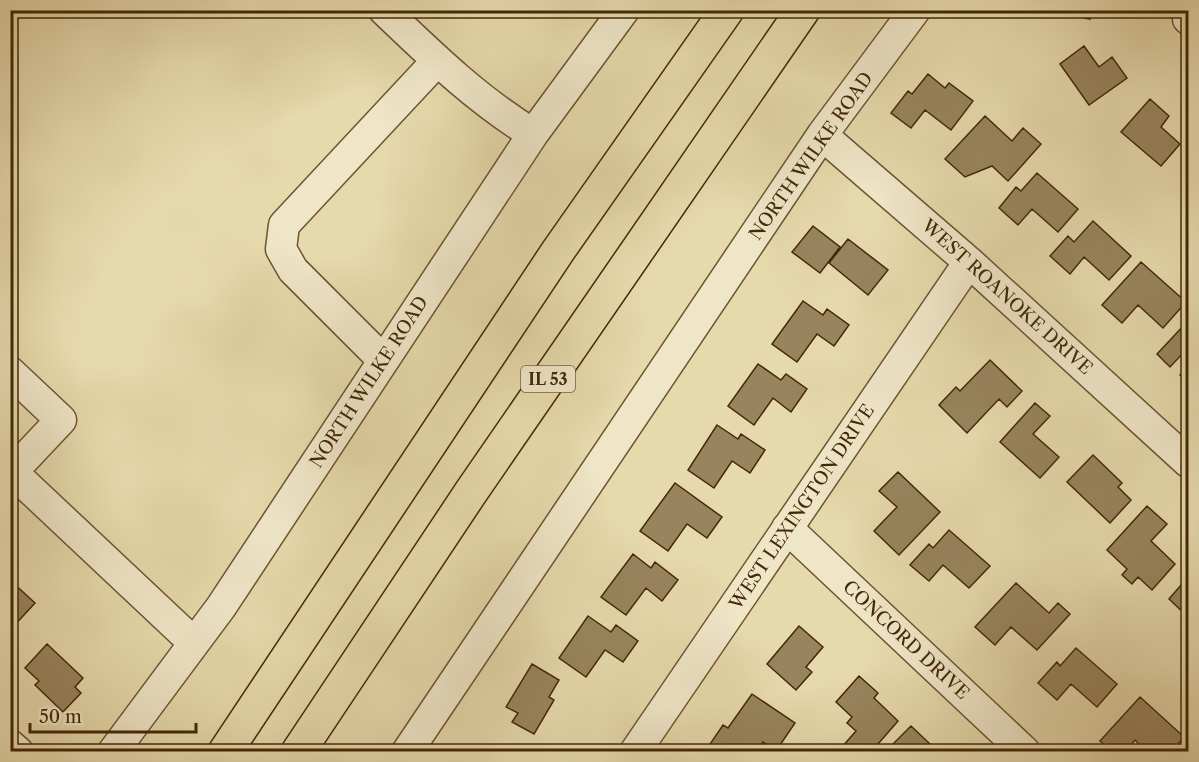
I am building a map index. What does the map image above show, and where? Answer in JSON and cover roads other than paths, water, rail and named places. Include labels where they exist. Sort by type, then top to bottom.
[{"type":"highway","points":[[225,752],[558,251],[727,10]]},
{"type":"highway","name":"IL 53","points":[[298,752],[471,492],[803,10]]},
{"type":"street","points":[[384,10],[437,61],[503,116],[533,134]]},
{"type":"street","name":"NORTH WILKE ROAD","points":[[113,752],[221,607],[533,134],[624,10]]},
{"type":"street","name":"NORTH WILKE ROAD","points":[[407,752],[822,135],[915,10]]},
{"type":"street","points":[[383,360],[293,270],[281,249],[284,225],[437,61]]},
{"type":"street","name":"WEST ROANOKE DRIVE","points":[[822,135],[969,262],[1188,462]]},
{"type":"street","name":"WEST LEXINGTON DRIVE","points":[[635,752],[969,262]]},
{"type":"street","points":[[10,372],[61,420],[11,471],[194,643]]},
{"type":"street","name":"CONCORD DRIVE","points":[[788,528],[1025,752]]},
{"type":"street","points":[[10,745],[18,752]]}]
